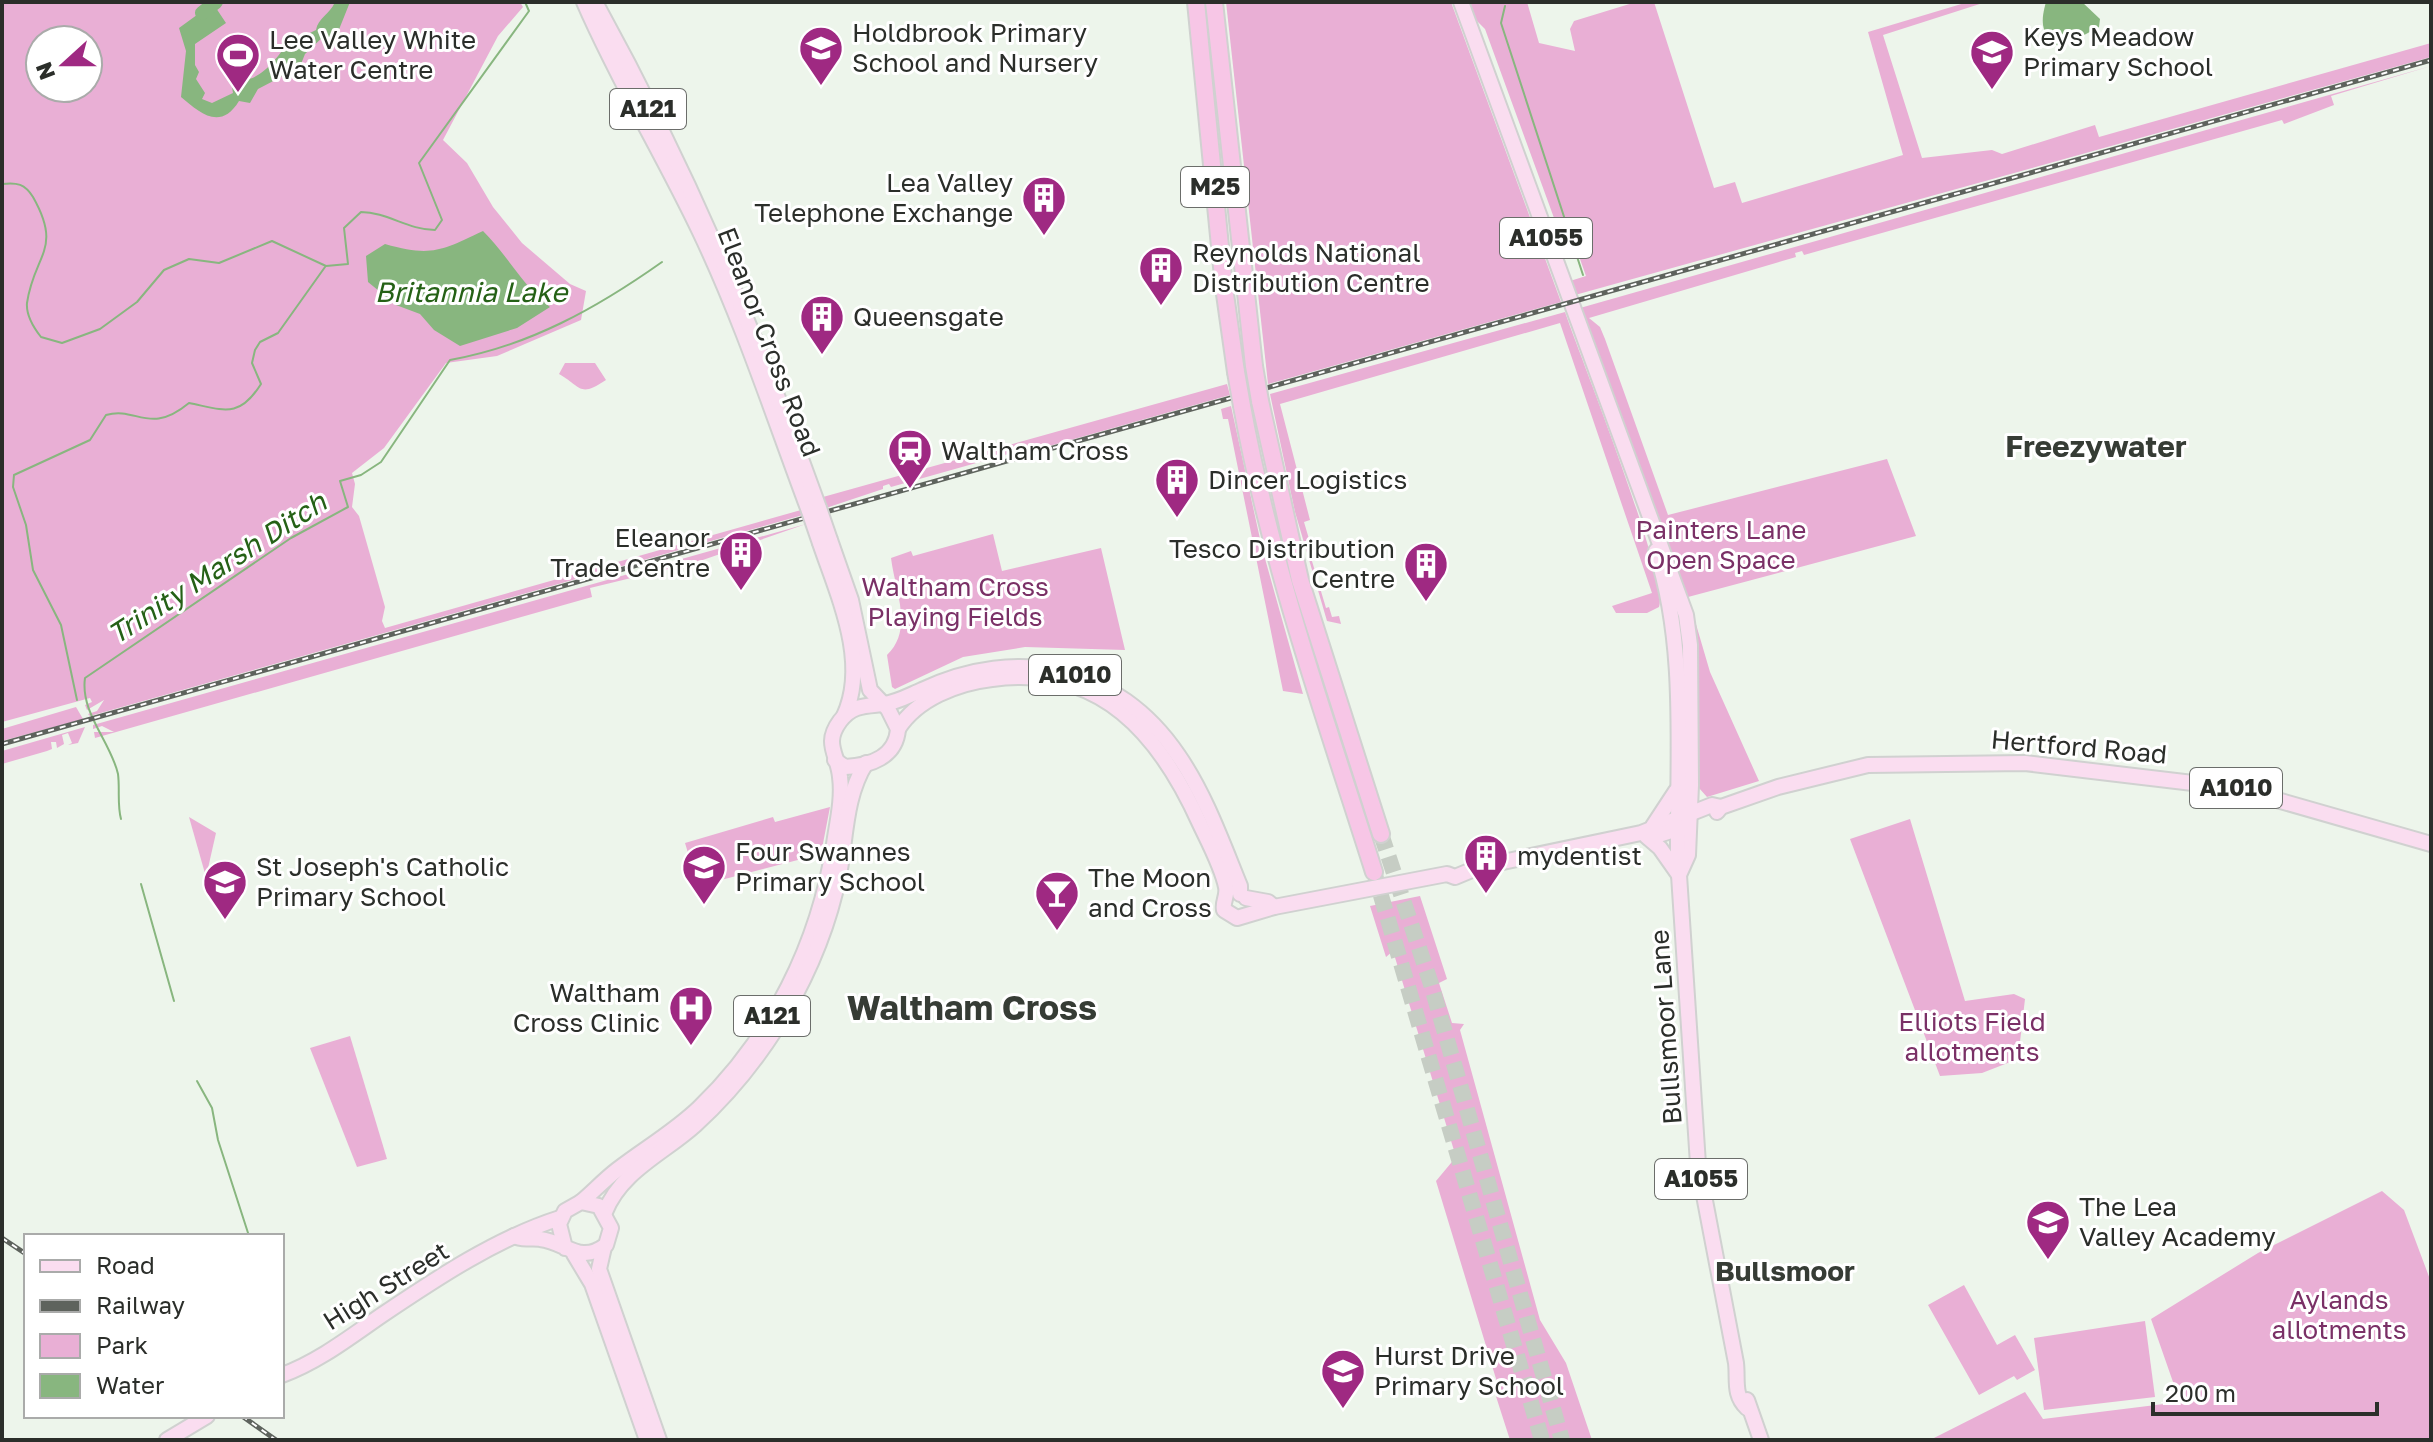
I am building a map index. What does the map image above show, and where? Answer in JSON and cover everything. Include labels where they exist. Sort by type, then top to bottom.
[{"type":"highway","name":"M25","points":[[1196,2],[1224,287],[1236,372],[1260,498],[1284,590],[1374,872]]},
{"type":"highway","name":"M25","points":[[1214,2],[1254,366],[1279,497],[1310,615],[1381,834]]},
{"type":"main road","name":"Eleanor Cross Road","points":[[584,2],[612,67],[701,233],[814,510]]},
{"type":"main road","name":"Eleanor Cross Road","points":[[595,2],[726,263],[763,352],[825,542],[852,606],[868,685],[882,705]]},
{"type":"main road","name":"A1055","points":[[1461,2],[1632,474],[1669,606],[1678,749],[1676,791],[1684,822]]},
{"type":"main road","name":"A1055","points":[[1632,474],[1642,491],[1686,615],[1690,645],[1691,785],[1684,822]]},
{"type":"main road","name":"Eleanor Cross Road","points":[[825,542],[856,677],[844,716]]},
{"type":"main road","points":[[1658,619],[1669,606]]},
{"type":"main road","name":"A1010","points":[[882,705],[954,676],[1021,665],[1064,671],[1115,694],[1159,731],[1178,755],[1216,829],[1240,886],[1237,897]]},
{"type":"main road","name":"A1010","points":[[898,729],[906,716],[925,702],[987,679],[1048,680],[1079,688],[1109,703],[1147,734],[1177,773],[1226,888],[1237,897],[1268,902],[1274,907]]},
{"type":"main road","points":[[865,704],[882,705],[893,716],[898,729],[890,751],[866,763],[845,767],[835,760],[831,741],[844,716],[865,704]]},
{"type":"main road","name":"A121","points":[[581,1202],[708,1098],[759,1037],[790,985],[816,922],[830,868],[840,791],[835,760]]},
{"type":"main road","name":"Hertford Road","points":[[1274,907],[1447,874],[1455,877],[1479,867],[1648,832],[1778,787],[1868,765],[1979,762],[2059,765],[2235,788],[2431,844]]},
{"type":"main road","name":"A121","points":[[605,1212],[623,1181],[692,1128],[728,1092],[779,1023],[822,937],[839,877],[854,786],[866,763]]},
{"type":"main road","points":[[1691,785],[1698,797],[1716,806]]},
{"type":"main road","points":[[1676,791],[1648,832],[1681,869]]},
{"type":"main road","name":"Bullsmoor Lane","points":[[1684,822],[1678,854],[1698,1164],[1738,1378],[1746,1392],[1747,1408],[1761,1440]]},
{"type":"main road","points":[[1237,897],[1244,915],[1237,918],[1226,913],[1223,904],[1237,897]]},
{"type":"main road","name":"A1010","points":[[1244,915],[1274,907]]},
{"type":"main road","points":[[647,1440],[592,1284],[559,1231],[560,1218],[568,1208],[581,1202],[594,1204],[605,1212],[611,1228],[599,1269],[659,1440]]},
{"type":"main road","name":"High Street","points":[[284,1374],[306,1366],[416,1293],[514,1236],[560,1218]]},
{"type":"main road","points":[[514,1236],[541,1239],[570,1251],[589,1254],[604,1247]]},
{"type":"main road","points":[[167,1440],[204,1418]]},
{"type":"green space","points":[[2,2],[520,2],[523,7],[498,36],[443,140],[467,163],[493,207],[522,243],[570,284],[586,291],[581,320],[497,356],[446,363],[384,448],[352,473],[355,484],[352,507],[359,516],[385,607],[382,621],[385,628],[801,510],[803,515],[90,716],[88,714],[97,711],[104,700],[87,710],[85,705],[92,702],[90,698],[2,722]]},
{"type":"green space","points":[[1226,2],[1451,2],[1561,302],[1268,384]]},
{"type":"green space","points":[[1466,2],[1527,2],[1539,43],[1575,51],[1570,29],[1574,21],[1636,2],[1654,2],[1714,188],[1735,182],[1742,203],[1903,155],[1868,32],[1968,2],[1986,2],[1883,35],[1922,158],[1992,150],[2002,154],[2095,125],[2099,137],[2431,43],[2431,57],[1575,295],[1570,281],[1586,276],[1574,242],[1567,244],[1554,218],[1485,29],[1471,15]]},
{"type":"green space","name":"Painters Lane Open Space","points":[[2431,66],[2331,96],[2334,105],[2284,124],[2282,120],[1804,255],[1802,251],[1795,253],[1796,257],[1589,318],[1600,327],[1605,339],[1668,515],[1887,459],[1916,536],[1688,597],[1710,672],[1759,781],[1707,797],[1699,788],[1697,654],[1580,308]]},
{"type":"green space","points":[[1565,312],[1638,513],[1651,555],[1659,607],[1647,613],[1616,613],[1612,606],[1652,593],[1560,323],[1280,404],[1310,520],[1304,522],[1309,539],[1306,541],[1326,608],[1329,607],[1332,617],[1339,616],[1341,624],[1327,621],[1295,512],[1270,394]]},
{"type":"green space","points":[[565,363],[595,363],[606,380],[581,389],[559,374]]},
{"type":"green space","points":[[1227,384],[1230,395],[1021,454],[1019,451],[891,487],[889,484],[883,489],[826,508],[823,497]]},
{"type":"green space","points":[[1231,406],[1262,548],[1303,694],[1283,691],[1228,419],[1223,419],[1221,409]]},
{"type":"green space","points":[[806,524],[697,562],[590,588],[592,597],[95,738],[94,732],[114,732],[102,726],[93,729],[93,725]]},
{"type":"green space","name":"Waltham Cross Playing Fields","points":[[993,534],[1002,571],[1101,548],[1125,650],[1025,647],[963,657],[895,689],[892,687],[887,655],[900,634],[901,609],[891,558],[911,551],[913,556]]},
{"type":"green space","points":[[76,707],[83,719],[2,741],[2,729]]},
{"type":"green space","points":[[85,727],[78,743],[68,745],[72,743],[68,733],[62,735],[64,744],[57,748],[56,742],[51,742],[52,749],[2,764],[2,751]]},
{"type":"green space","points":[[830,807],[821,854],[698,886],[685,843],[773,817],[775,822]]},
{"type":"green space","points":[[189,817],[216,833],[206,877]]},
{"type":"green space","name":"Elliots Field allotments","points":[[1910,819],[1965,1001],[2014,994],[2025,999],[2018,1059],[1982,1073],[1940,1076],[1850,839]]},
{"type":"green space","points":[[1420,896],[1447,979],[1439,983],[1452,1023],[1464,1024],[1460,1030],[1540,1320],[1566,1363],[1592,1440],[1510,1440],[1492,1384],[1497,1382],[1436,1181],[1456,1157],[1393,951],[1386,957],[1370,906]]},
{"type":"green space","points":[[350,1036],[387,1159],[357,1167],[310,1048]]},
{"type":"green space","name":"Aylands allotments","points":[[2382,1191],[2404,1210],[2431,1282],[2431,1440],[1930,1440],[2025,1392],[2043,1419],[2180,1402],[2151,1319],[2258,1253]]},
{"type":"green space","points":[[1964,1285],[1997,1345],[2015,1335],[2035,1370],[2017,1380],[2014,1376],[1979,1395],[1928,1305]]},
{"type":"green space","points":[[2145,1321],[2155,1397],[2044,1410],[2034,1338]]},
{"type":"water","points":[[335,2],[350,2],[336,37],[329,39],[325,35],[305,54],[301,64],[288,66],[281,77],[258,89],[250,103],[239,101],[224,116],[217,117],[202,113],[181,97],[186,51],[179,28],[201,12],[203,14],[216,8],[226,23],[195,44],[195,65],[199,72],[196,79],[205,93],[202,99],[212,103],[233,93],[232,87],[238,81],[261,73],[287,44],[316,30]]},
{"type":"water","points":[[2046,2],[2082,2],[2100,19],[2099,27],[2073,41],[2056,45],[2043,25]]},
{"type":"water","name":"Britannia Lake","points":[[483,231],[550,307],[517,328],[460,346],[434,330],[420,314],[396,305],[368,282],[366,256],[385,244],[414,250],[436,250]]},
{"type":"waterway","points":[[202,13],[216,2]]},
{"type":"waterway","points":[[2,184],[16,184],[27,189],[42,215],[46,241],[30,287],[27,308],[41,337],[62,343],[100,329],[137,302],[164,270],[189,259],[219,263],[272,241],[326,266],[348,264],[344,228],[361,212],[435,230],[442,220],[419,163],[529,11],[525,2]]},
{"type":"waterway","points":[[1505,6],[1501,23],[1583,275]]},
{"type":"waterway","name":"Trinity Marsh Ditch","points":[[121,819],[118,774],[91,715],[85,678],[291,538],[348,507],[340,481],[361,475],[381,462],[450,360],[507,345],[561,323],[613,295],[662,262]]},
{"type":"waterway","points":[[77,700],[61,625],[33,570],[26,525],[13,487],[14,475],[90,440],[106,415],[117,413],[153,419],[164,418],[189,403],[221,409],[245,403],[261,384],[252,363],[255,350],[260,342],[278,333],[325,267]]},
{"type":"waterway","points":[[141,884],[174,1001]]},
{"type":"waterway","points":[[197,1081],[212,1108],[218,1140],[248,1234]]},
{"type":"tunnel","points":[[1381,834],[1431,984],[1562,1440]]},
{"type":"tunnel","points":[[1374,872],[1542,1440]]},
{"type":"railway","points":[[2,744],[2431,60]]},
{"type":"railway","points":[[2,1238],[24,1253]]},
{"type":"railway","points":[[245,1418],[276,1440]]},
{"type":"place","name":"Holdbrook Primary School and Nursery","points":[[821,87]]},
{"type":"place","name":"Keys Meadow Primary School","points":[[1992,91]]},
{"type":"place","name":"Lee Valley White Water Centre","points":[[238,94]]},
{"type":"place","name":"Lea Valley Telephone Exchange","points":[[1044,237]]},
{"type":"place","name":"Reynolds National Distribution Centre","points":[[1161,307]]},
{"type":"place","name":"Queensgate","points":[[822,356]]},
{"type":"place","name":"Waltham Cross","points":[[910,490]]},
{"type":"place","name":"Dincer Logistics","points":[[1177,519]]},
{"type":"place","name":"Eleanor Trade Centre","points":[[741,592]]},
{"type":"place","name":"Tesco Distribution Centre","points":[[1426,603]]},
{"type":"place","name":"mydentist","points":[[1486,895]]},
{"type":"place","name":"Four Swannes Primary School","points":[[704,906]]},
{"type":"place","name":"St Joseph's Catholic Primary School","points":[[225,921]]},
{"type":"place","name":"The Moon and Cross","points":[[1057,932]]},
{"type":"place","name":"Waltham Cross Clinic","points":[[691,1047]]},
{"type":"place","name":"The Lea Valley Academy","points":[[2048,1261]]},
{"type":"place","name":"Hurst Drive Primary School","points":[[1343,1410]]},
{"type":"district","name":"Freezywater","points":[[2096,447]]},
{"type":"district","name":"Waltham Cross","points":[[972,1008]]},
{"type":"district","name":"Bullsmoor","points":[[1785,1271]]}]
